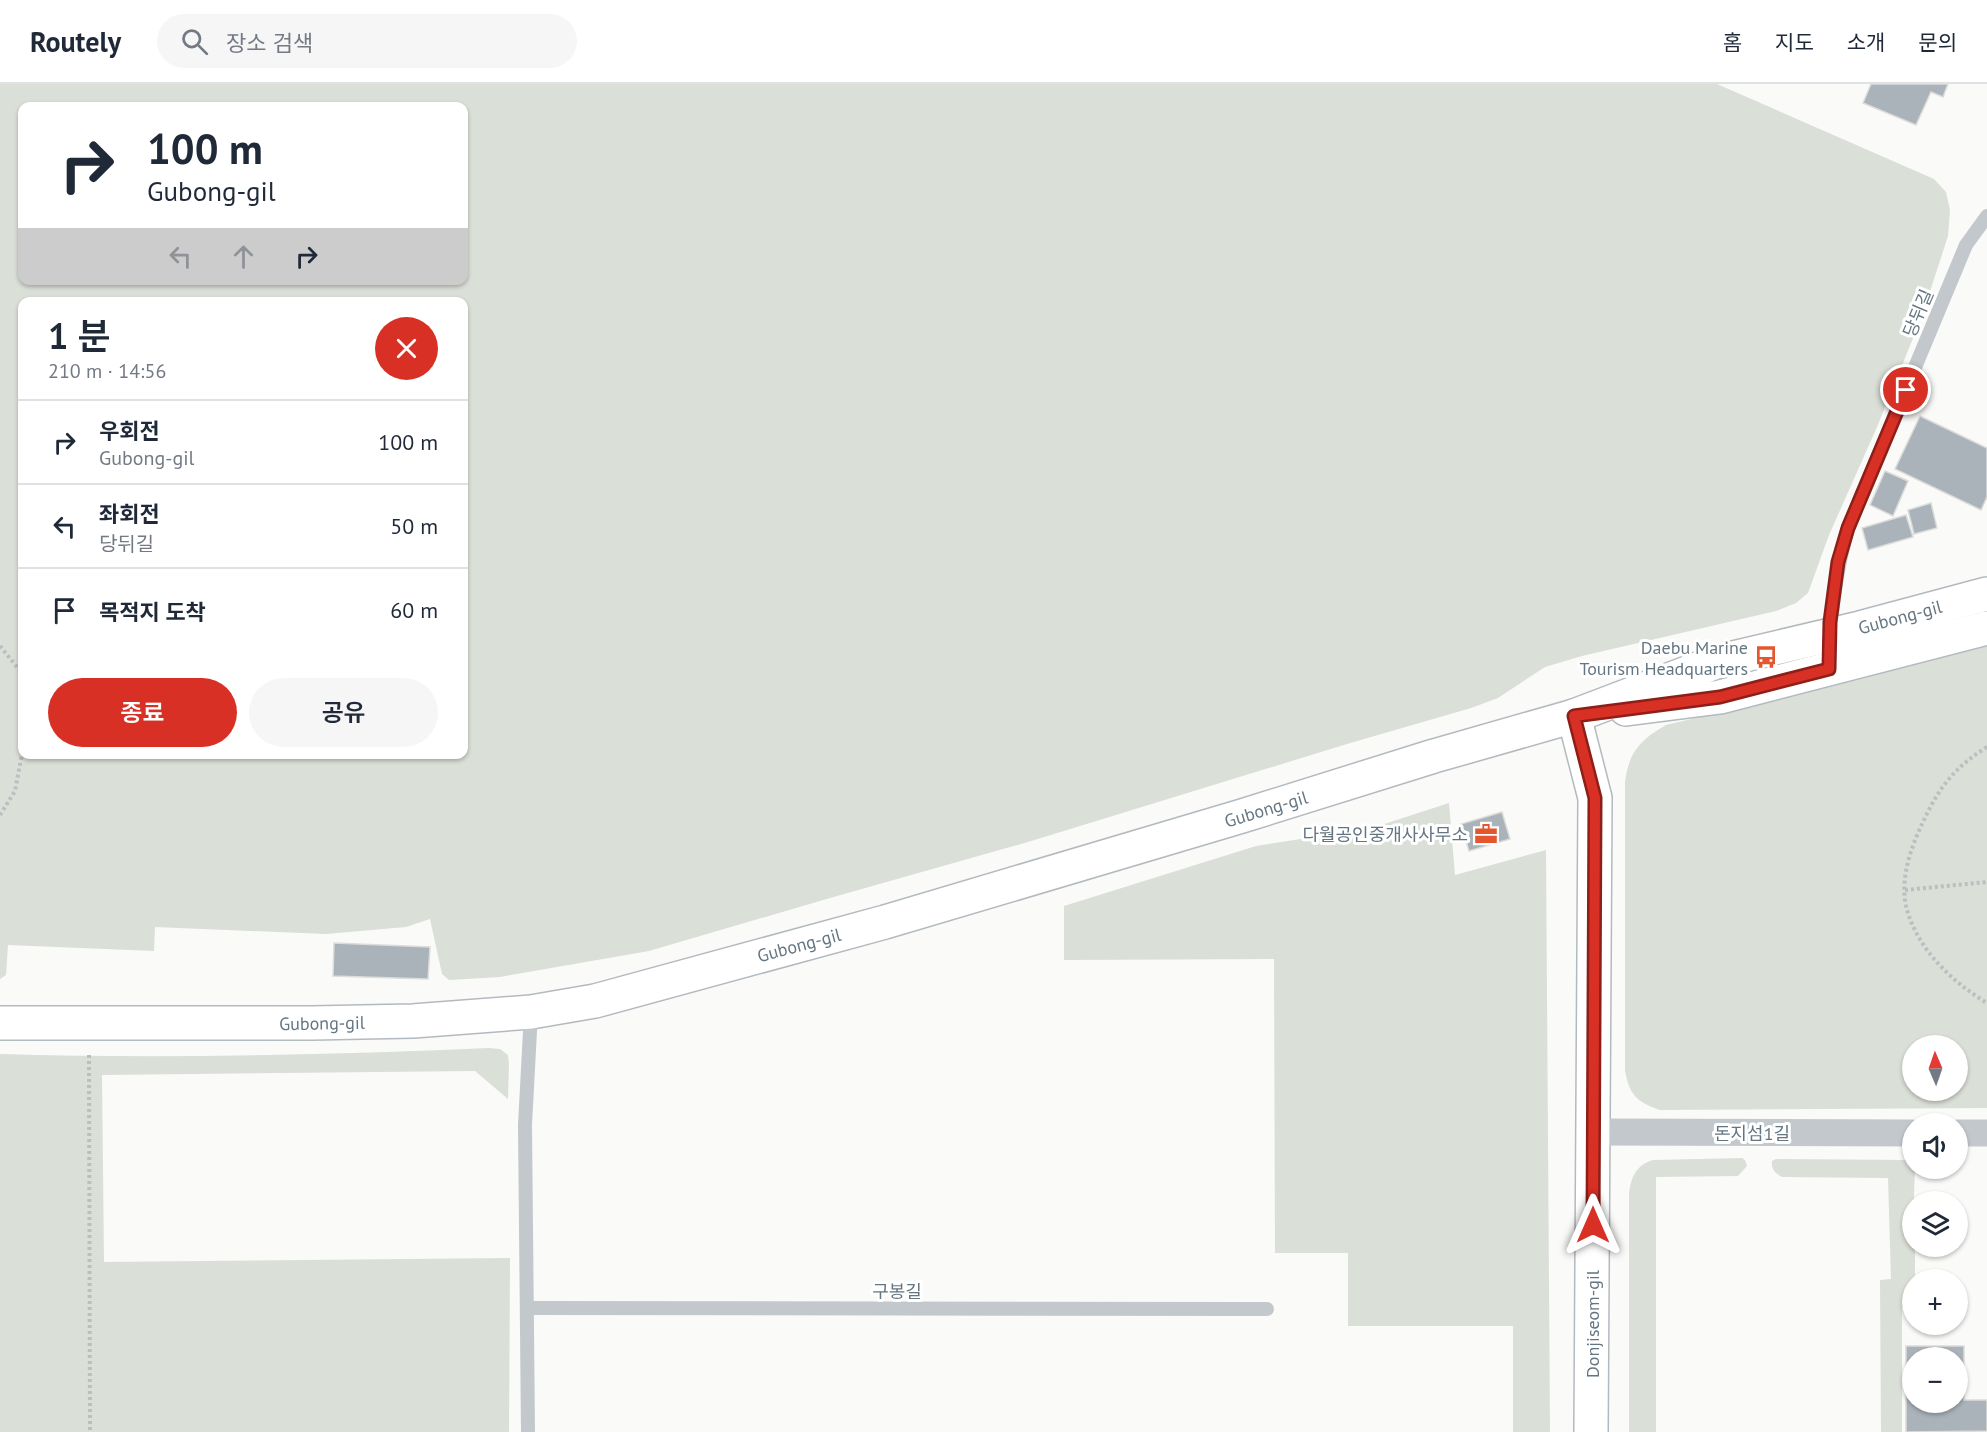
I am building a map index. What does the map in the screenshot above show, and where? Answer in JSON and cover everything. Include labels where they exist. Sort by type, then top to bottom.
[{"type":"street","name":"Gubong-gil","points":[[0,1023],[413,1021],[531,1012],[595,1001],[885,922],[1574,716],[1720,697],[1829,652],[1987,594]]},
{"type":"street","name":"Gubong-gil","points":[[1829,652],[1987,628]]},
{"type":"street","name":"Donjiseom-gil","points":[[1574,716],[1595,798],[1591,1432]]},
{"type":"street","name":"돈지섬1길","points":[[1592,1132],[1902,1133]]},
{"type":"street","points":[[1968,1132],[1987,1133]]},
{"type":"lane","name":"당뒤길","points":[[1829,652],[1833,594],[1838,562],[1848,528],[1966,245],[1987,216]]},
{"type":"lane","points":[[528,1432],[525,1125],[531,1012]]},
{"type":"lane","name":"구봉길","points":[[527,1308],[1267,1309]]},
{"type":"path","points":[[0,646],[18,668]]},
{"type":"path","points":[[1987,747],[1966,760],[1946,781],[1929,809],[1912,848],[1907,867],[1905,890],[1906,906],[1915,931],[1931,955],[1972,994],[1987,1003]]},
{"type":"path","points":[[0,815],[15,791],[21,759]]},
{"type":"path","points":[[1905,890],[1987,882]]},
{"type":"path","points":[[89,1024],[90,1432]]},
{"type":"shaded area","points":[[0,84],[1717,84],[1934,179],[1946,192],[1950,210],[1948,236],[1922,316],[1877,427],[1829,535],[1808,593],[1796,603],[1776,611],[1582,656],[1545,667],[1498,698],[1471,708],[1028,842],[649,951],[500,977],[449,980],[442,974],[430,919],[406,927],[326,934],[155,927],[154,951],[8,945],[6,975],[0,979]]},
{"type":"shaded area","points":[[1987,643],[1987,1108],[1660,1110],[1645,1104],[1635,1096],[1629,1086],[1625,1070],[1625,782],[1629,763],[1637,748],[1649,736],[1666,725],[1814,690]]},
{"type":"shaded area","points":[[1449,803],[1455,875],[1546,850],[1550,1432],[1513,1432],[1513,1326],[1348,1326],[1348,1253],[1275,1253],[1274,959],[1064,960],[1064,906],[1256,846],[1372,828]]},
{"type":"shaded area","points":[[500,1049],[508,1055],[508,1099],[475,1071],[102,1075],[104,1262],[510,1258],[509,1432],[0,1432],[0,1054],[244,1056]]},
{"type":"shaded area","points":[[1742,1158],[1747,1166],[1738,1176],[1656,1177],[1656,1432],[1629,1432],[1629,1194],[1633,1177],[1638,1168],[1653,1160]]},
{"type":"shaded area","points":[[1776,1159],[1902,1160],[1902,1179],[1915,1179],[1914,1191],[1902,1191],[1902,1257],[1915,1257],[1915,1269],[1902,1269],[1902,1432],[1881,1432],[1880,1280],[1891,1279],[1888,1178],[1782,1177],[1773,1169],[1772,1161]]},
{"type":"building","points":[[1871,84],[1948,84],[1943,97],[1931,92],[1916,125],[1863,103]]},
{"type":"building","points":[[1920,416],[1987,448],[1987,497],[1981,510],[1895,469]]},
{"type":"building","points":[[1885,471],[1908,481],[1893,516],[1870,505]]},
{"type":"building","points":[[1931,503],[1937,528],[1914,534],[1908,510]]},
{"type":"building","points":[[1906,515],[1913,537],[1868,550],[1862,528]]},
{"type":"building","points":[[1502,812],[1510,839],[1469,851],[1461,824]]},
{"type":"building","points":[[334,943],[430,947],[428,979],[333,976]]},
{"type":"building","points":[[1906,1346],[1964,1347],[1906,1347]]},
{"type":"building","points":[[1968,1400],[1987,1400],[1987,1431],[1906,1432],[1906,1413],[1968,1413]]},
{"type":"place","name":"Daebu Marine Tourism Headquarters","points":[[1766,657]]},
{"type":"place","name":"다월공인중개사사무소","points":[[1486,834]]},
{"type":"route","points":[[1593,1225],[1595,798],[1574,716],[1720,697],[1829,669],[1830,622],[1838,562],[1848,528],[1906,390]]}]
